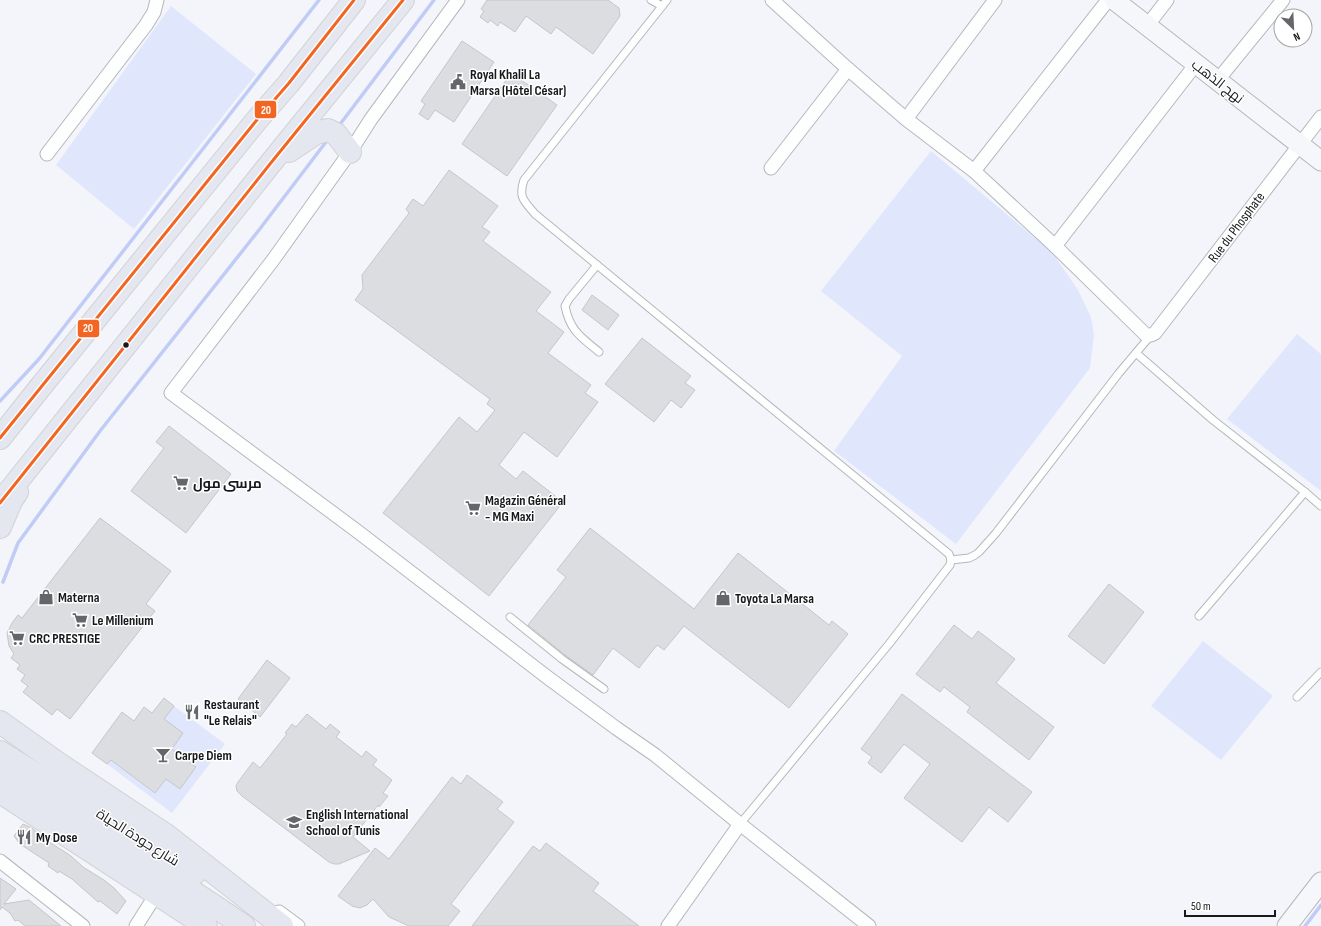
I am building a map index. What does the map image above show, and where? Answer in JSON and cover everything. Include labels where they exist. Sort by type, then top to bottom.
[{"type":"highway","points":[[0,438],[251,127],[289,83],[354,0]]},
{"type":"highway","points":[[0,503],[270,164],[403,0]]},
{"type":"highway","points":[[270,164],[316,133],[323,130],[333,132],[350,152]]},
{"type":"highway","points":[[0,433],[19,413]]},
{"type":"highway","points":[[0,527],[11,501],[68,419]]},
{"type":"highway","points":[[0,722],[59,764],[184,848],[282,926]]},
{"type":"highway","name":"شارع جودة الحياة","points":[[0,752],[63,800],[167,874],[244,926]]},
{"type":"highway","name":"شارع جودة الحياة","points":[[0,774],[63,800],[180,863],[272,926]]},
{"type":"highway","points":[[0,792],[206,926]]},
{"type":"street","points":[[47,154],[146,25],[154,12],[157,0]]},
{"type":"street","points":[[458,0],[371,119],[350,152],[273,260],[171,393],[357,531],[547,677],[655,755],[869,926]]},
{"type":"street","points":[[772,0],[906,119],[974,171],[1055,246],[1143,333],[1146,335],[1151,335]]},
{"type":"street","points":[[906,119],[995,0]]},
{"type":"street","points":[[974,171],[1108,0]]},
{"type":"street","name":"نهج الذهب","points":[[1114,0],[1321,162]]},
{"type":"street","points":[[1147,26],[1168,0]]},
{"type":"street","points":[[1218,81],[1283,0]]},
{"type":"street","points":[[1055,246],[1196,64]]},
{"type":"street","points":[[771,168],[848,69]]},
{"type":"street","name":"Rue du Phosphate","points":[[1151,335],[1155,333],[1321,117]]},
{"type":"street","points":[[668,926],[740,824]]},
{"type":"street","points":[[184,848],[218,869],[298,926]]},
{"type":"street","points":[[0,861],[83,926]]},
{"type":"street","points":[[1287,926],[1321,882]]},
{"type":"street","points":[[136,926],[157,893]]},
{"type":"lane","points":[[651,0],[664,3],[524,180],[521,189],[523,199],[535,214],[949,554],[951,560],[950,565],[889,644],[740,824]]},
{"type":"lane","points":[[597,265],[565,306],[567,316],[576,332],[600,352]]},
{"type":"lane","points":[[951,560],[969,558],[979,552],[996,533],[1109,386],[1151,335]]},
{"type":"lane","points":[[1136,353],[1213,420],[1321,506]]},
{"type":"lane","points":[[1199,616],[1305,492]]},
{"type":"lane","points":[[510,617],[562,659],[604,689]]},
{"type":"lane","points":[[1297,696],[1321,672]]},
{"type":"shaded area","points":[[171,6],[256,74],[134,229],[56,165]]},
{"type":"shaded area","points":[[931,151],[1052,252],[1078,290],[1091,317],[1094,335],[1090,368],[956,544],[834,451],[902,356],[821,291]]},
{"type":"shaded area","points":[[1297,334],[1321,354],[1321,491],[1227,419]]},
{"type":"shaded area","points":[[1203,641],[1273,696],[1221,760],[1151,706]]},
{"type":"shaded area","points":[[174,706],[225,744],[172,813],[107,764],[111,760],[155,793],[166,779],[180,789],[196,767],[172,749],[183,733],[164,719]]},
{"type":"building","points":[[487,0],[608,0],[619,8],[620,16],[593,54],[556,27],[551,34],[526,16],[515,32],[500,22],[498,26],[490,20],[488,23],[480,17],[484,11],[481,9]]},
{"type":"building","name":"Royal Khalil La Marsa (Hôtel César)","points":[[462,41],[494,62],[454,122],[435,110],[428,120],[419,114],[425,104],[421,101]]},
{"type":"building","points":[[511,73],[557,105],[507,176],[462,144]]},
{"type":"building","points":[[449,170],[498,206],[482,227],[490,232],[483,241],[551,292],[536,311],[564,332],[548,353],[591,385],[585,393],[598,402],[557,457],[524,432],[499,465],[516,479],[523,471],[563,502],[489,596],[383,513],[459,417],[477,432],[495,410],[487,404],[490,399],[355,300],[363,289],[362,275],[409,213],[406,209],[413,199],[423,206]]},
{"type":"building","points":[[592,295],[619,315],[608,330],[582,310]]},
{"type":"building","points":[[642,338],[691,376],[685,383],[695,390],[681,408],[671,400],[654,422],[605,384]]},
{"type":"building","name":"مرسى مول","points":[[169,426],[231,474],[186,533],[131,491],[164,448],[156,442]]},
{"type":"building","name":"Le Millenium","points":[[100,518],[171,571],[146,604],[155,611],[70,719],[57,709],[52,715],[23,692],[28,686],[21,681],[25,675],[17,669],[20,665],[11,658],[14,654],[9,646],[7,633],[18,615],[22,618]]},
{"type":"building","points":[[590,528],[694,609],[738,553],[829,625],[832,621],[848,634],[789,708],[684,626],[664,650],[657,645],[639,668],[613,648],[593,675],[565,655],[528,625],[566,577],[557,570]]},
{"type":"building","points":[[1109,584],[1144,612],[1104,664],[1068,636]]},
{"type":"building","points":[[954,625],[972,639],[978,631],[1015,659],[996,683],[1054,727],[1029,760],[967,712],[970,707],[944,687],[940,692],[916,674]]},
{"type":"building","points":[[267,660],[290,678],[260,717],[238,699]]},
{"type":"building","points":[[902,694],[1032,792],[1008,822],[989,807],[962,842],[904,798],[930,764],[904,744],[881,773],[868,763],[872,757],[861,749]]},
{"type":"building","points":[[164,698],[174,706],[164,719],[183,733],[172,749],[196,767],[180,789],[166,779],[155,793],[111,760],[107,764],[92,753],[122,712],[134,721],[144,707],[152,713]]},
{"type":"building","points":[[307,714],[326,729],[330,724],[340,732],[336,737],[362,757],[366,751],[377,760],[373,765],[392,780],[383,793],[388,796],[379,807],[378,805],[353,837],[370,851],[339,864],[329,862],[237,791],[236,786],[238,782],[253,762],[260,768],[287,734],[285,733],[292,724],[296,727]]},
{"type":"building","points":[[467,775],[503,802],[497,809],[514,822],[451,904],[460,911],[448,926],[409,926],[389,917],[373,899],[367,905],[360,908],[352,906],[338,896],[375,848],[389,859],[452,777],[461,784]]},
{"type":"building","points":[[23,824],[32,828],[43,838],[71,856],[83,867],[114,888],[126,901],[117,914],[100,901],[98,902],[72,879],[59,871],[58,873],[48,866],[49,863],[20,844],[14,836]]},
{"type":"building","points":[[546,843],[599,883],[593,891],[639,926],[472,926],[533,846],[540,851]]},
{"type":"building","points":[[0,878],[16,889],[4,904],[29,900],[61,926],[25,926],[18,920],[15,921],[10,913],[2,907],[0,910]]},
{"type":"waterway","points":[[0,401],[39,359],[319,0]]},
{"type":"waterway","points":[[341,123],[434,0]]},
{"type":"waterway","points":[[3,582],[18,543],[100,431],[259,230],[329,138]]},
{"type":"waterway","points":[[1305,926],[1321,905]]},
{"type":"transit line","name":"20","points":[[0,438],[256,121],[289,83],[354,0]]},
{"type":"transit line","name":"20","points":[[0,503],[270,164],[403,0]]},
{"type":"place","name":"Royal Khalil La Marsa (Hôtel César)","points":[[458,82]]},
{"type":"place","name":"مرسى مول","points":[[181,483]]},
{"type":"place","name":"Magazin Général - MG Maxi","points":[[473,508]]},
{"type":"place","name":"Materna","points":[[46,597]]},
{"type":"place","name":"Toyota La Marsa","points":[[723,598]]},
{"type":"place","name":"Le Millenium","points":[[80,620]]},
{"type":"place","name":"CRC PRESTIGE","points":[[17,638]]},
{"type":"place","name":"Restaurant \"Le Relais\"","points":[[192,712]]},
{"type":"place","name":"Carpe Diem","points":[[163,755]]},
{"type":"place","name":"English International School of Tunis","points":[[294,822]]},
{"type":"place","name":"My Dose","points":[[24,837]]}]
